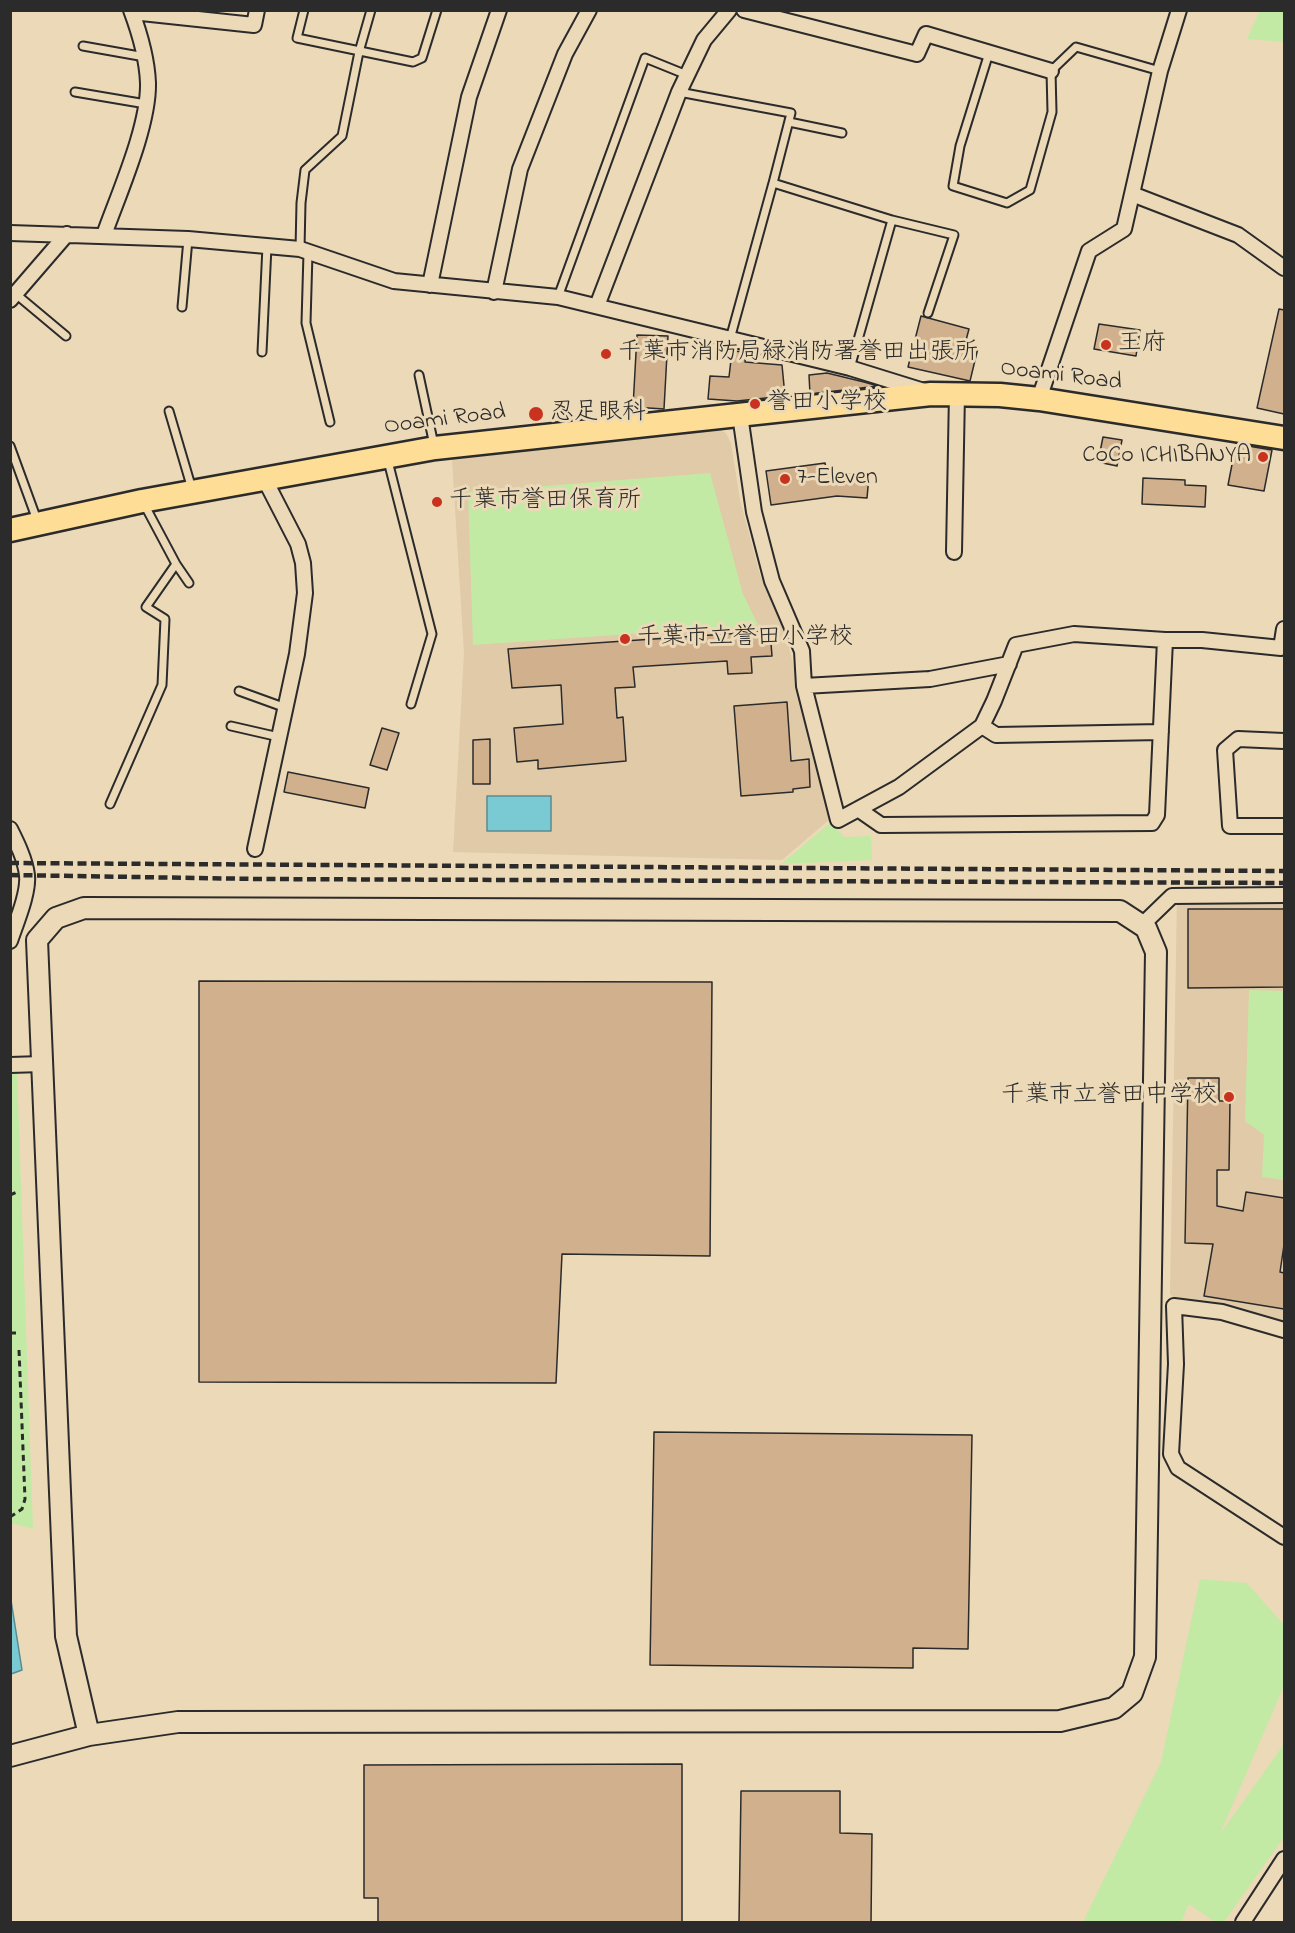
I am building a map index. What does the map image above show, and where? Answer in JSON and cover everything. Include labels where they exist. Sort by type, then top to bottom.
[{"type":"main road","name":"Ooami Road","points":[[10,530],[142,501],[386,455],[931,394],[957,393],[1039,399],[1284,438]]},
{"type":"street","points":[[104,235],[136,143],[146,104],[148,84],[146,57],[142,38],[131,11],[254,25],[257,10]]},
{"type":"street","points":[[430,285],[470,97],[499,10]]},
{"type":"street","points":[[494,292],[520,169],[565,54],[589,10]]},
{"type":"street","points":[[597,306],[679,92],[704,40],[729,10]]},
{"type":"street","points":[[744,10],[917,54],[926,34],[1051,71]]},
{"type":"street","points":[[1039,399],[1089,251],[1124,229],[1160,71],[1179,10]]},
{"type":"street","points":[[1132,194],[1238,235],[1284,268]]},
{"type":"street","points":[[10,233],[188,239],[304,251],[394,281],[558,297],[850,368],[931,394]]},
{"type":"street","points":[[12,297],[67,234]]},
{"type":"street","points":[[954,552],[957,393]]},
{"type":"street","points":[[740,415],[754,512],[772,581],[802,651],[804,686],[838,820],[899,787],[982,726],[1016,645],[1074,634],[1165,640],[1202,639],[1281,648],[1284,629]]},
{"type":"street","points":[[255,849],[297,654],[305,593],[303,563],[298,544],[264,478]]},
{"type":"street","points":[[858,809],[881,825],[1152,823],[1157,815],[1165,640]]},
{"type":"street","points":[[804,686],[930,679],[1009,664]]},
{"type":"street","points":[[982,726],[996,735],[1161,732]]},
{"type":"street","points":[[1284,741],[1238,739],[1225,750],[1230,826],[1284,826]]},
{"type":"street","points":[[10,829],[18,845],[27,876],[25,891],[10,941]]},
{"type":"street","points":[[10,891],[25,891]]},
{"type":"street","points":[[1142,925],[1172,896],[1284,895]]},
{"type":"street","points":[[10,1756],[89,1735],[178,1722],[1060,1721],[1114,1708],[1132,1693],[1145,1657],[1156,952],[1146,927],[1120,910],[84,908],[56,918],[37,940],[42,1064],[66,1636],[89,1735]]},
{"type":"street","points":[[10,1065],[42,1064]]},
{"type":"street","points":[[1284,1330],[1222,1312],[1174,1306],[1176,1364],[1171,1454],[1178,1468],[1284,1537]]},
{"type":"street","points":[[1246,1921],[1284,1859]]},
{"type":"lane","points":[[304,10],[297,38],[412,62],[422,58],[437,10]]},
{"type":"lane","points":[[330,422],[306,323],[301,204],[305,170],[342,136],[359,52],[371,10]]},
{"type":"lane","points":[[83,46],[146,57]]},
{"type":"lane","points":[[989,53],[960,146],[953,186],[1007,203],[1029,190],[1052,112],[1051,71],[1076,47],[1160,71]]},
{"type":"lane","points":[[558,297],[645,58],[687,75]]},
{"type":"lane","points":[[75,92],[146,104]]},
{"type":"lane","points":[[679,92],[791,113],[730,339]]},
{"type":"lane","points":[[789,122],[842,133]]},
{"type":"lane","points":[[773,183],[892,220],[954,235],[927,313]]},
{"type":"lane","points":[[850,368],[892,220]]},
{"type":"lane","points":[[182,307],[188,239]]},
{"type":"lane","points":[[262,352],[267,246]]},
{"type":"lane","points":[[12,297],[66,336]]},
{"type":"lane","points":[[419,375],[435,448]]},
{"type":"lane","points":[[169,411],[194,492]]},
{"type":"lane","points":[[10,446],[39,524]]},
{"type":"lane","points":[[386,455],[432,634],[411,704]]},
{"type":"lane","points":[[142,501],[176,564],[189,583]]},
{"type":"lane","points":[[110,804],[162,685],[165,620],[146,607],[176,564]]},
{"type":"lane","points":[[239,691],[286,708]]},
{"type":"lane","points":[[231,726],[279,737]]},
{"type":"path","points":[[10,1195],[17,1192]]},
{"type":"path","points":[[10,1333],[19,1333]]},
{"type":"path","points":[[10,1517],[22,1509],[25,1499],[19,1350]]},
{"type":"shaded area","name":"千葉市立誉田小学校","points":[[714,428],[726,433],[731,443],[740,500],[760,575],[784,626],[830,819],[782,860],[453,852],[464,653],[452,460]]},
{"type":"shaded area","name":"千葉市立誉田中学校","points":[[1177,899],[1284,900],[1284,1322],[1208,1302],[1177,1301],[1170,1294]]},
{"type":"green space","points":[[1260,10],[1284,11],[1284,42],[1247,39]]},
{"type":"green space","points":[[710,473],[743,594],[758,625],[473,645],[468,492]]},
{"type":"green space","points":[[831,822],[844,837],[871,836],[872,860],[781,864]]},
{"type":"green space","points":[[1249,990],[1284,991],[1284,1180],[1262,1177],[1264,1135],[1245,1121]]},
{"type":"green space","points":[[10,1071],[17,1071],[33,1529],[11,1523]]},
{"type":"green space","points":[[1200,1579],[1247,1583],[1284,1625],[1284,1686],[1220,1834],[1284,1744],[1284,1837],[1224,1922],[1215,1922],[1189,1904],[1181,1922],[1083,1922],[1161,1762]]},
{"type":"water","points":[[487,796],[551,796],[551,831],[487,831]]},
{"type":"water","points":[[11,1600],[22,1670],[10,1674]]},
{"type":"building","points":[[1279,309],[1284,310],[1284,414],[1257,408]]},
{"type":"building","points":[[921,316],[969,329],[965,344],[978,348],[970,381],[908,367]]},
{"type":"building","points":[[1099,324],[1140,330],[1136,356],[1094,349]]},
{"type":"building","points":[[637,335],[668,336],[664,409],[633,407]]},
{"type":"building","points":[[732,351],[746,352],[745,362],[782,365],[785,396],[737,401],[708,399],[710,376],[729,377]]},
{"type":"building","points":[[827,373],[878,386],[810,394],[809,375]]},
{"type":"building","points":[[1103,437],[1122,440],[1117,466],[1098,462]]},
{"type":"building","points":[[1236,444],[1272,450],[1264,491],[1228,485]]},
{"type":"building","points":[[825,463],[827,472],[869,476],[867,498],[837,496],[771,505],[766,471]]},
{"type":"building","points":[[1143,478],[1185,480],[1185,485],[1206,486],[1205,507],[1142,504]]},
{"type":"building","points":[[770,631],[772,656],[751,657],[752,673],[728,674],[727,661],[633,667],[635,687],[615,688],[617,718],[623,717],[626,761],[538,769],[538,760],[517,762],[514,728],[563,724],[561,685],[512,688],[508,649]]},
{"type":"building","points":[[787,702],[791,761],[809,759],[810,787],[793,789],[793,792],[741,796],[734,706]]},
{"type":"building","points":[[382,728],[399,733],[387,770],[370,765]]},
{"type":"building","points":[[490,739],[490,784],[473,784],[473,740]]},
{"type":"building","points":[[288,772],[369,788],[365,808],[284,792]]},
{"type":"building","points":[[1188,909],[1284,909],[1284,987],[1188,988]]},
{"type":"building","points":[[199,981],[712,982],[710,1256],[562,1254],[556,1383],[199,1382]]},
{"type":"building","points":[[1188,1078],[1219,1078],[1219,1101],[1230,1101],[1229,1170],[1217,1170],[1217,1206],[1243,1211],[1246,1192],[1284,1198],[1284,1245],[1280,1272],[1284,1273],[1284,1309],[1204,1296],[1213,1244],[1185,1243]]},
{"type":"building","points":[[654,1432],[972,1435],[968,1649],[913,1648],[913,1668],[650,1665]]},
{"type":"building","points":[[682,1764],[682,1923],[378,1923],[378,1898],[364,1898],[364,1765]]},
{"type":"building","points":[[741,1791],[840,1791],[840,1833],[872,1834],[871,1923],[739,1923]]},
{"type":"railway","points":[[10,863],[1284,871]]},
{"type":"railway","points":[[10,875],[260,879],[1284,883]]},
{"type":"place","name":"王府","points":[[1106,345]]},
{"type":"place","name":"千葉市消防局緑消防署誉田出張所","points":[[606,354]]},
{"type":"place","name":"誉田小学校","points":[[755,404]]},
{"type":"place","name":"忍足眼科","points":[[536,414]]},
{"type":"place","name":"CoCo ICHIBANYA","points":[[1263,457]]},
{"type":"place","name":"7-Eleven","points":[[785,479]]},
{"type":"place","name":"千葉市誉田保育所","points":[[437,502]]},
{"type":"place","name":"千葉市立誉田小学校","points":[[625,639]]},
{"type":"place","name":"千葉市立誉田中学校","points":[[1229,1097]]}]
